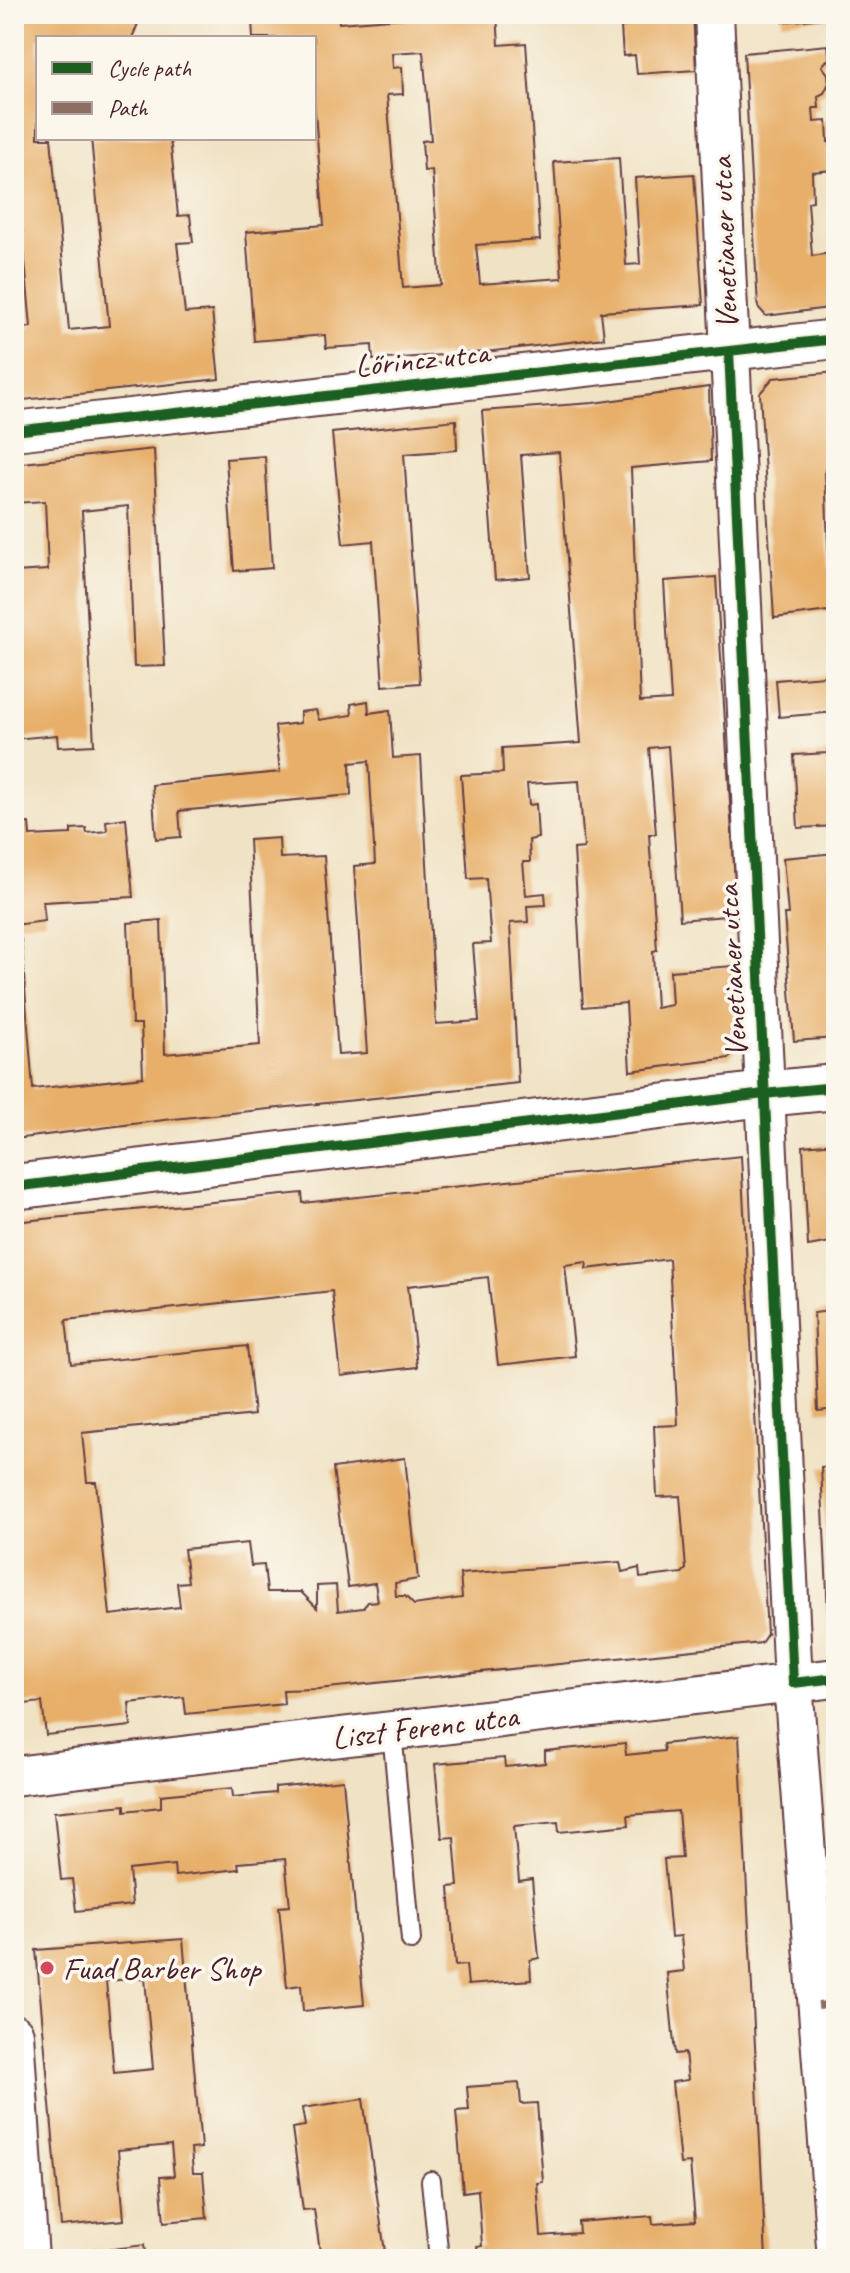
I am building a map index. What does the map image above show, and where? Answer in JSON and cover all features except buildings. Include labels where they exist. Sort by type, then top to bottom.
[{"type":"street","name":"Venetianer utca","points":[[714,14],[793,1683],[827,2005],[836,2246]]},
{"type":"street","name":"Lőrincz utca","points":[[14,431],[836,339]]},
{"type":"street","points":[[14,1187],[836,1087]]},
{"type":"street","name":"Liszt Ferenc utca","points":[[14,1776],[836,1678]]},
{"type":"street","points":[[14,2034],[29,2259]]},
{"type":"lane","points":[[392,1731],[411,1940]]},
{"type":"lane","points":[[431,2181],[439,2259]]},
{"type":"marked path","points":[[818,2006],[836,2004]]},
{"type":"cycle path","points":[[14,431],[836,339]]},
{"type":"cycle path","points":[[729,351],[793,1683],[836,1678]]},
{"type":"cycle path","points":[[14,1187],[836,1087]]},
{"type":"place","name":"Fuad Barber Shop","points":[[47,1968]]}]
